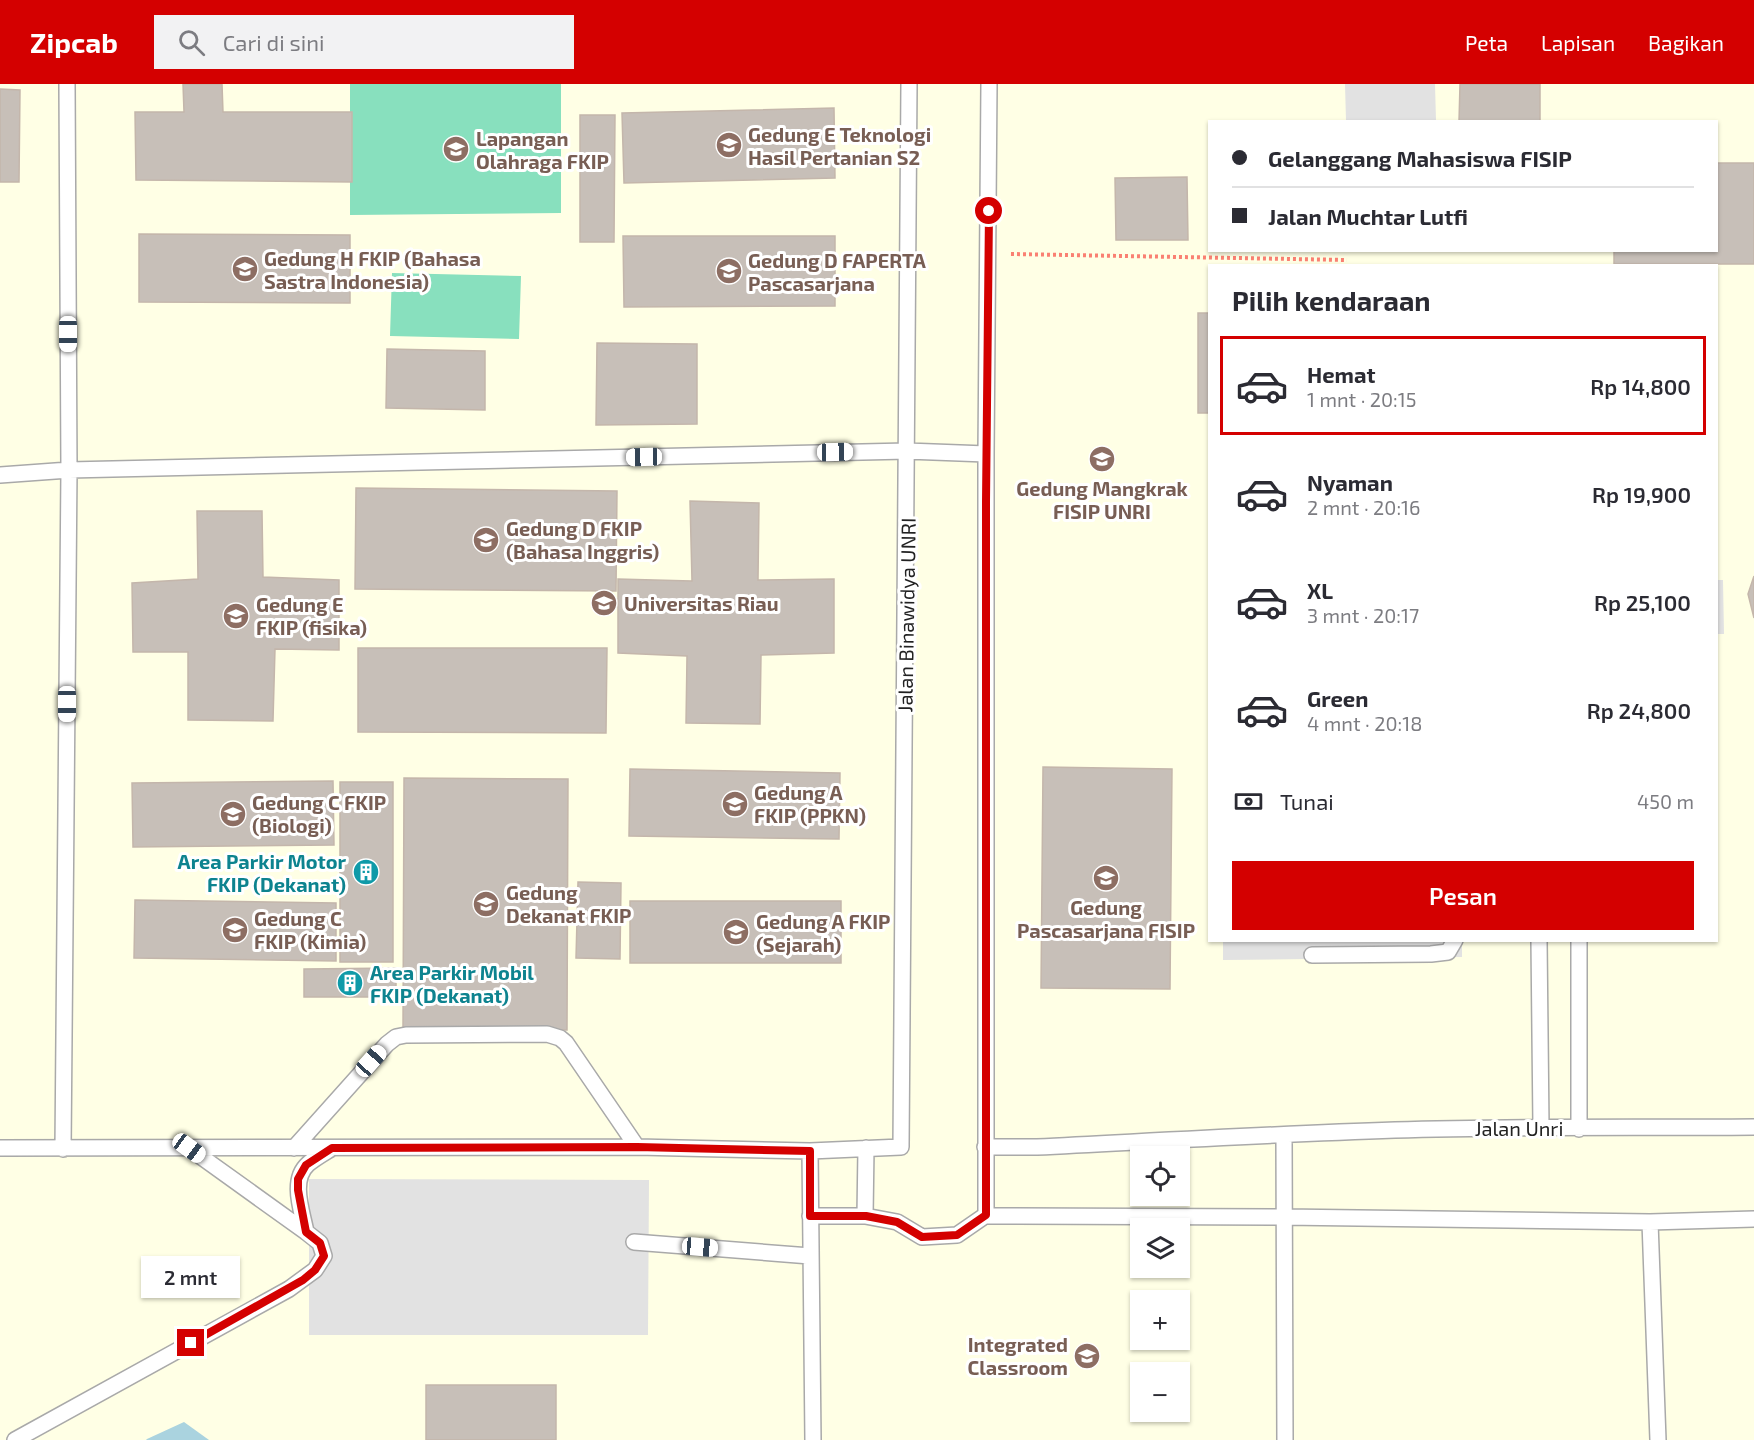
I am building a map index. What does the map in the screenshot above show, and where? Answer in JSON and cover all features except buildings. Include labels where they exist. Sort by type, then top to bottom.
[{"type":"lane","points":[[63,1149],[69,470],[67,84]]},
{"type":"lane","name":"Jalan Binawidya UNRI","points":[[866,1148],[901,1147],[909,84]]},
{"type":"lane","points":[[985,1216],[989,84]]},
{"type":"lane","points":[[0,475],[69,470],[907,451],[986,454]]},
{"type":"lane","points":[[1312,955],[1431,954],[1448,952],[1454,942]]},
{"type":"lane","points":[[1539,942],[1541,1127]]},
{"type":"lane","points":[[1579,942],[1579,1129]]},
{"type":"lane","points":[[294,1148],[387,1044],[396,1037],[535,1034],[547,1034],[560,1038],[566,1043],[637,1147]]},
{"type":"lane","name":"Jalan Unri","points":[[985,1147],[1037,1147],[1394,1130],[1754,1127]]},
{"type":"lane","points":[[1284,1136],[1285,1440]]},
{"type":"lane","points":[[0,1148],[637,1147],[810,1151],[866,1148],[866,1216]]},
{"type":"lane","points":[[15,1440],[303,1280],[315,1270],[324,1256],[320,1243],[189,1148]]},
{"type":"lane","points":[[306,1232],[298,1179],[306,1165],[332,1148]]},
{"type":"lane","points":[[810,1151],[813,1440]]},
{"type":"lane","points":[[810,1216],[866,1216],[897,1222],[922,1237],[957,1235],[985,1216],[1650,1222],[1754,1219]]},
{"type":"lane","points":[[1650,1222],[1658,1440]]},
{"type":"lane","points":[[634,1242],[810,1256]]},
{"type":"path","points":[[989,254],[1347,260]]},
{"type":"shaded area","name":"Universitas Riau","points":[[0,84],[1754,84],[1754,1440],[0,1440]]},
{"type":"shaded area","points":[[1345,84],[1435,84],[1436,120],[1346,120]]},
{"type":"shaded area","points":[[1718,580],[1723,580],[1724,634],[1718,634]]},
{"type":"shaded area","points":[[1223,942],[1462,942],[1462,957],[1223,960]]},
{"type":"shaded area","points":[[309,1179],[649,1180],[648,1335],[309,1335]]},
{"type":"green space","name":"Lapangan Olahraga FKIP","points":[[350,84],[561,84],[561,213],[350,215]]},
{"type":"green space","points":[[392,273],[521,276],[519,339],[390,336]]},
{"type":"water","points":[[184,1422],[209,1440],[146,1440],[147,1439]]},
{"type":"place","name":"Gedung E Teknologi Hasil Pertanian S2","points":[[729,145]]},
{"type":"place","name":"Lapangan Olahraga FKIP","points":[[456,149]]},
{"type":"place","name":"Gedung H FKIP (Bahasa Sastra Indonesia)","points":[[245,269]]},
{"type":"place","name":"Gedung D FAPERTA Pascasarjana","points":[[729,271]]},
{"type":"place","name":"Gedung Mangkrak FISIP UNRI","points":[[1102,459]]},
{"type":"place","name":"Gedung D FKIP (Bahasa Inggris)","points":[[486,540]]},
{"type":"place","name":"Universitas Riau","points":[[604,603]]},
{"type":"place","name":"Gedung E FKIP (fisika)","points":[[236,616]]},
{"type":"place","name":"Gedung A FKIP (PPKN)","points":[[735,804]]},
{"type":"place","name":"Gedung C FKIP (Biologi)","points":[[233,814]]},
{"type":"place","name":"Area Parkir Motor FKIP (Dekanat)","points":[[366,872]]},
{"type":"place","name":"Gedung Pascasarjana FISIP","points":[[1106,878]]},
{"type":"place","name":"Gedung Dekanat FKIP","points":[[486,904]]},
{"type":"place","name":"Gedung C FKIP (Kimia)","points":[[235,930]]},
{"type":"place","name":"Gedung A FKIP (Sejarah)","points":[[736,932]]},
{"type":"place","name":"Area Parkir Mobil FKIP (Dekanat)","points":[[350,983]]},
{"type":"place","name":"Integrated Classroom","points":[[1087,1356]]},
{"type":"route","points":[[191,1343],[289,1289],[315,1270],[324,1256],[320,1243],[306,1232],[298,1179],[306,1165],[332,1148],[637,1147],[810,1151],[810,1216],[866,1216],[897,1222],[922,1237],[957,1235],[986,1215],[986,502],[989,211]]}]
